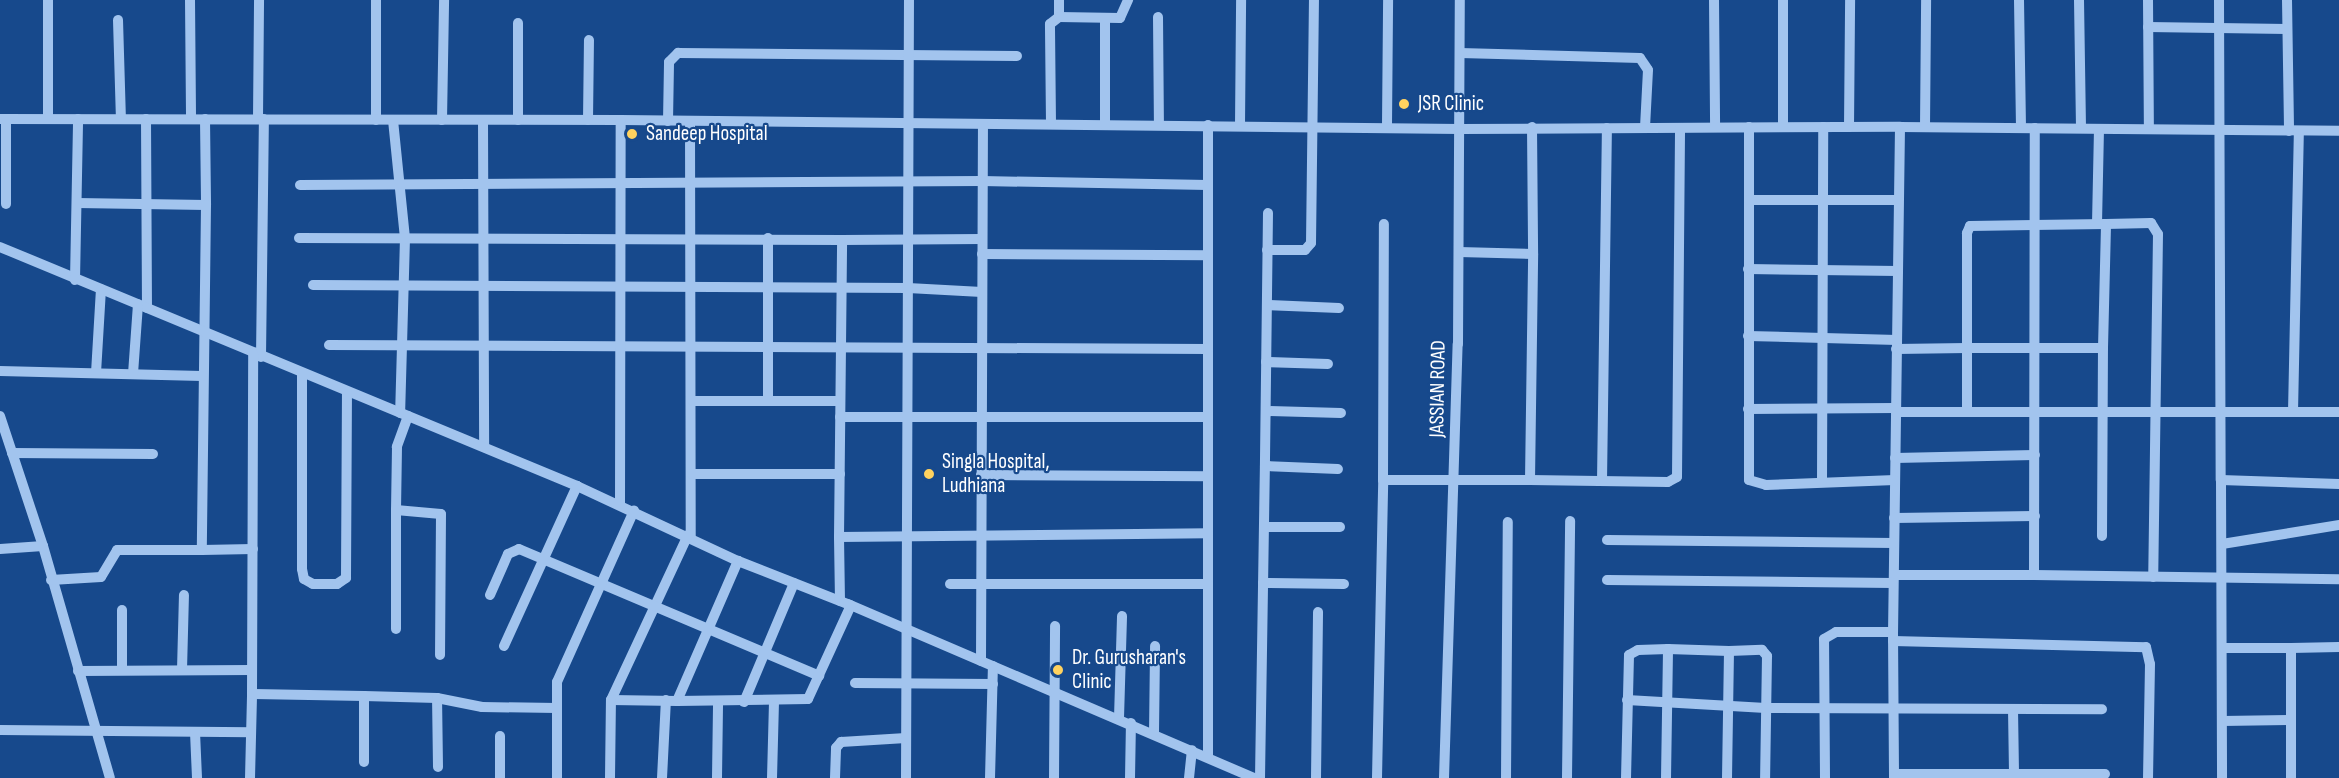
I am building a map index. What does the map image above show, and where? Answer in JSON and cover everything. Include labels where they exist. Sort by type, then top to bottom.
[{"type":"street","points":[[48,0],[48,119]]},
{"type":"street","points":[[190,0],[190,119]]},
{"type":"street","points":[[250,778],[261,119],[259,0]]},
{"type":"street","points":[[376,0],[376,120]]},
{"type":"street","points":[[442,120],[444,0]]},
{"type":"street","points":[[906,778],[909,0]]},
{"type":"street","points":[[1051,124],[1050,30],[1059,17],[1059,0]]},
{"type":"street","points":[[1059,17],[1105,19],[1124,16],[1128,0]]},
{"type":"street","points":[[1240,126],[1241,0]]},
{"type":"street","points":[[1268,250],[1305,250],[1311,243],[1314,0]]},
{"type":"street","points":[[1387,126],[1388,0]]},
{"type":"street","name":"JASSIAN ROAD","points":[[1444,778],[1455,480],[1460,0]]},
{"type":"street","points":[[1714,0],[1715,127]]},
{"type":"street","points":[[1783,0],[1784,127]]},
{"type":"street","points":[[1849,127],[1850,0]]},
{"type":"street","points":[[1925,127],[1926,0]]},
{"type":"street","points":[[2019,0],[2021,128]]},
{"type":"street","points":[[2079,0],[2081,128]]},
{"type":"street","points":[[2148,0],[2148,129]]},
{"type":"street","points":[[2219,0],[2224,648],[2222,778]]},
{"type":"street","points":[[2287,0],[2294,131],[2293,412]]},
{"type":"street","points":[[1158,17],[1159,125]]},
{"type":"street","points":[[1104,125],[1105,19]]},
{"type":"street","points":[[118,20],[121,119]]},
{"type":"street","points":[[518,22],[518,120]]},
{"type":"street","points":[[2148,27],[2287,29]]},
{"type":"street","points":[[588,120],[589,40]]},
{"type":"street","points":[[668,121],[669,62],[678,53],[909,53],[1017,56]]},
{"type":"street","points":[[1460,53],[1640,58],[1646,64],[1648,73],[1645,127]]},
{"type":"street","points":[[6,204],[3,119],[621,120],[1387,126],[1460,129],[1925,127],[2339,131]]},
{"type":"street","points":[[75,280],[78,119]]},
{"type":"street","points":[[133,374],[143,306],[147,204],[146,119]]},
{"type":"street","points":[[202,550],[205,119]]},
{"type":"street","points":[[393,120],[405,238],[404,415],[397,447],[396,629]]},
{"type":"street","points":[[483,120],[484,447]]},
{"type":"street","points":[[620,504],[621,120]]},
{"type":"street","points":[[610,778],[611,700],[689,536],[693,401],[690,121]]},
{"type":"street","points":[[981,661],[982,124]]},
{"type":"street","points":[[1208,125],[1208,757]]},
{"type":"street","points":[[1530,480],[1532,127]]},
{"type":"street","points":[[1749,127],[1747,473],[1751,483],[1895,480]]},
{"type":"street","points":[[1822,482],[1826,270],[1823,127]]},
{"type":"street","points":[[1900,127],[1893,579],[1894,776],[2105,774]]},
{"type":"street","points":[[1602,481],[1607,128]]},
{"type":"street","points":[[1383,480],[1668,483],[1677,477],[1680,468],[1680,128]]},
{"type":"street","points":[[2034,575],[2037,348],[2035,128]]},
{"type":"street","points":[[2099,129],[2102,224],[2103,536]]},
{"type":"street","points":[[300,185],[620,185],[982,181],[1208,184]]},
{"type":"street","points":[[1749,200],[1899,200]]},
{"type":"street","points":[[77,203],[206,205]]},
{"type":"street","points":[[1260,778],[1268,213]]},
{"type":"street","points":[[1966,412],[1968,229],[1979,224],[2151,223],[2157,228],[2153,577]]},
{"type":"street","points":[[1377,778],[1383,480],[1384,224]]},
{"type":"street","points":[[299,238],[982,239]]},
{"type":"street","points":[[768,238],[768,401]]},
{"type":"street","points":[[840,601],[842,240]]},
{"type":"street","points":[[0,247],[75,280],[578,486],[689,536],[738,561],[851,605],[1131,723],[1254,778]]},
{"type":"street","points":[[1459,252],[1533,254]]},
{"type":"street","points":[[982,254],[1208,255]]},
{"type":"street","points":[[1748,268],[1898,270]]},
{"type":"street","points":[[313,285],[842,287],[982,292]]},
{"type":"street","points":[[96,373],[101,289]]},
{"type":"street","points":[[1267,305],[1339,308]]},
{"type":"street","points":[[1748,336],[1824,338],[1967,348],[2103,348]]},
{"type":"street","points":[[329,345],[841,345],[1208,349]]},
{"type":"street","points":[[1266,362],[1328,364]]},
{"type":"street","points":[[0,371],[202,375]]},
{"type":"street","points":[[302,373],[302,569],[304,579],[313,584],[337,584],[346,578],[347,392]]},
{"type":"street","points":[[693,401],[840,401]]},
{"type":"street","points":[[1748,409],[1966,412],[2339,412]]},
{"type":"street","points":[[1266,411],[1341,413]]},
{"type":"street","points":[[840,417],[982,414],[1208,417]]},
{"type":"street","points":[[0,416],[43,546],[110,778]]},
{"type":"street","points":[[12,453],[153,454]]},
{"type":"street","points":[[1895,458],[2035,455]]},
{"type":"street","points":[[1265,466],[1338,469]]},
{"type":"street","points":[[692,474],[840,474]]},
{"type":"street","points":[[981,475],[1208,476]]},
{"type":"street","points":[[2221,480],[2339,484]]},
{"type":"street","points":[[504,646],[578,486]]},
{"type":"street","points":[[396,510],[441,514],[440,656]]},
{"type":"street","points":[[558,778],[557,682],[634,511]]},
{"type":"street","points":[[1894,518],[2035,516]]},
{"type":"street","points":[[1567,778],[1570,521]]},
{"type":"street","points":[[1506,778],[1508,522]]},
{"type":"street","points":[[2222,544],[2339,525]]},
{"type":"street","points":[[1264,527],[1340,527]]},
{"type":"street","points":[[839,537],[907,534],[1208,533]]},
{"type":"street","points":[[1607,540],[1894,543]]},
{"type":"street","points":[[0,549],[43,546]]},
{"type":"street","points":[[51,580],[100,577],[117,550],[253,549]]},
{"type":"street","points":[[490,595],[510,551],[519,549],[544,558],[599,585],[819,676]]},
{"type":"street","points":[[662,778],[672,701],[709,629],[738,561]]},
{"type":"street","points":[[1607,580],[1893,579],[2034,575],[2339,579]]},
{"type":"street","points":[[744,702],[794,583]]},
{"type":"street","points":[[1263,583],[1344,584]]},
{"type":"street","points":[[950,584],[1208,584]]},
{"type":"street","points":[[182,670],[184,595]]},
{"type":"street","points":[[611,700],[774,702],[807,699],[851,605]]},
{"type":"street","points":[[122,610],[122,669]]},
{"type":"street","points":[[1316,778],[1318,612]]},
{"type":"street","points":[[1119,718],[1122,616]]},
{"type":"street","points":[[1054,778],[1055,626]]},
{"type":"street","points":[[1825,778],[1826,635],[2146,647],[2150,664],[2148,778]]},
{"type":"street","points":[[1154,733],[1155,646]]},
{"type":"street","points":[[2224,648],[2339,647]]},
{"type":"street","points":[[2291,648],[2291,778]]},
{"type":"street","points":[[1666,778],[1668,649]]},
{"type":"street","points":[[1626,778],[1627,700],[1631,652],[1668,649],[1765,653],[1765,778]]},
{"type":"street","points":[[1727,778],[1729,651]]},
{"type":"street","points":[[990,778],[993,666]]},
{"type":"street","points":[[78,671],[252,670]]},
{"type":"street","points":[[855,683],[993,684]]},
{"type":"street","points":[[252,694],[437,698],[482,707],[557,708]]},
{"type":"street","points":[[364,696],[364,762]]},
{"type":"street","points":[[437,698],[438,768]]},
{"type":"street","points":[[1627,700],[1766,708],[2103,709]]},
{"type":"street","points":[[717,778],[718,702]]},
{"type":"street","points":[[772,778],[774,702]]},
{"type":"street","points":[[2013,708],[2014,774]]},
{"type":"street","points":[[2222,721],[2291,720]]},
{"type":"street","points":[[1130,778],[1131,723]]},
{"type":"street","points":[[0,730],[251,732]]},
{"type":"street","points":[[195,732],[196,778]]},
{"type":"street","points":[[500,736],[500,778]]},
{"type":"street","points":[[835,778],[836,748],[841,742],[906,738]]},
{"type":"street","points":[[1189,778],[1192,750]]},
{"type":"place","name":"JSR Clinic","points":[[1404,104]]},
{"type":"place","name":"Sandeep Hospital","points":[[632,134]]},
{"type":"place","name":"Singla Hospital, Ludhiana","points":[[929,474]]},
{"type":"place","name":"Dr. Gurusharan's Clinic","points":[[1058,670]]}]
